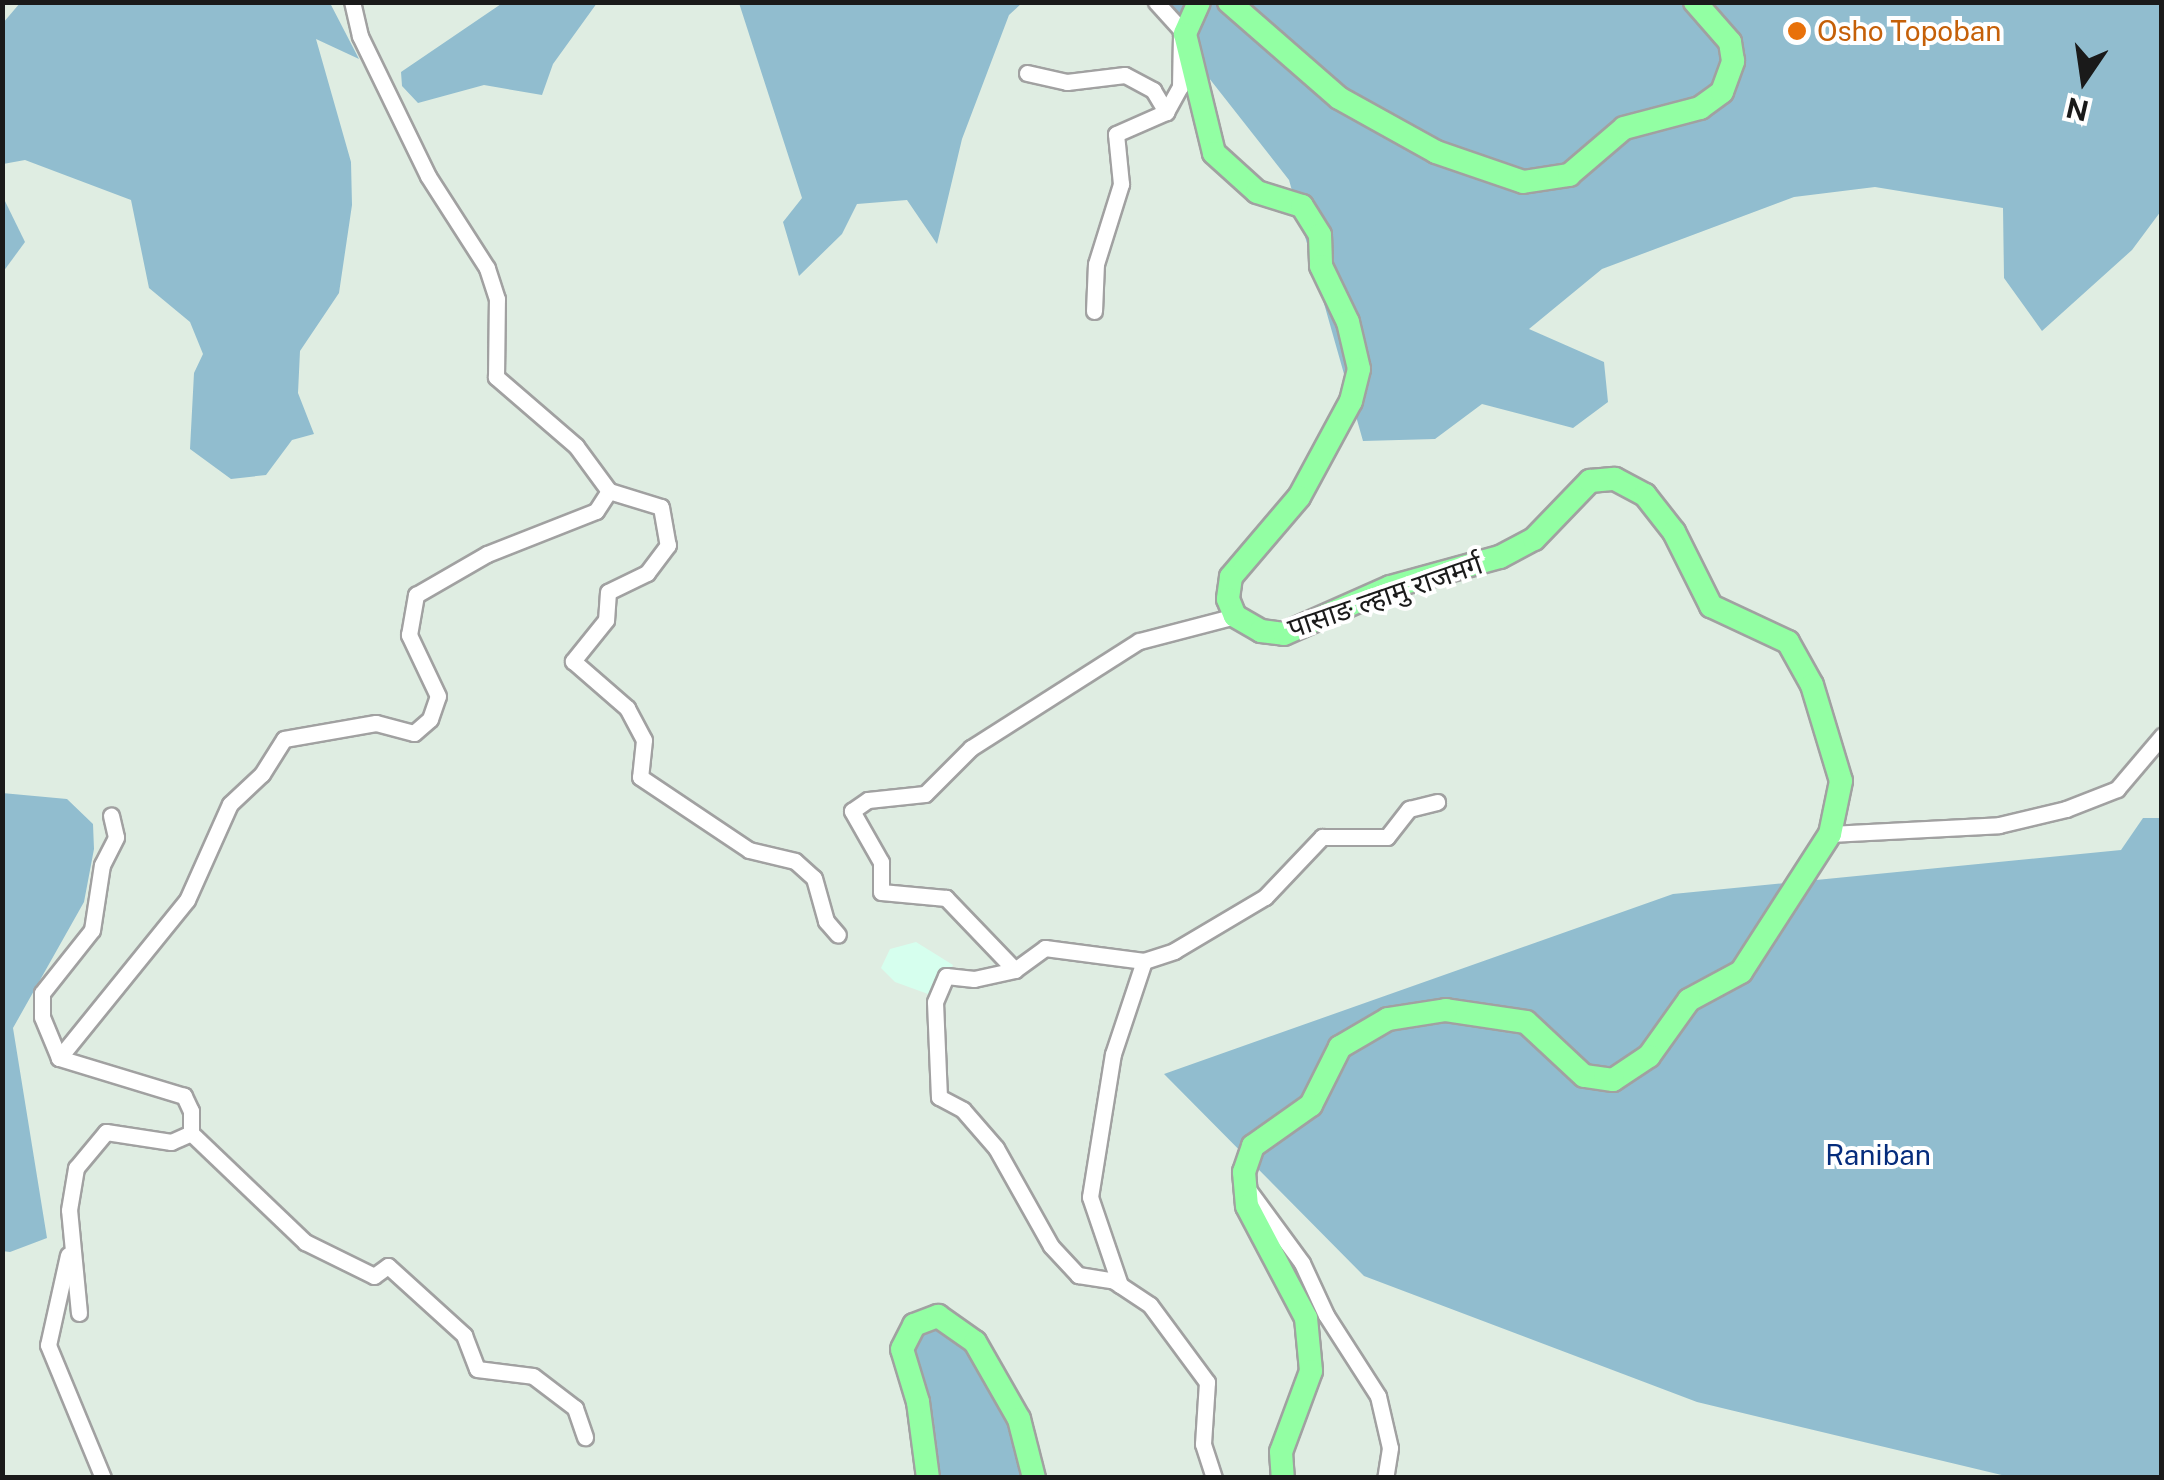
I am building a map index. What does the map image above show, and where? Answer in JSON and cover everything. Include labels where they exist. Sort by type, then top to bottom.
[{"type":"main road","points":[[1199,2],[1183,32],[1214,153],[1257,192],[1302,206],[1320,236],[1321,266],[1348,322],[1359,369],[1352,401],[1299,497],[1231,577],[1235,616]]},
{"type":"main road","points":[[1228,2],[1339,98],[1436,152],[1523,182],[1569,175],[1624,128],[1700,108],[1722,92],[1733,61],[1730,42],[1696,2]]},
{"type":"main road","name":"पासाङ ल्हामु राजमर्ग","points":[[1235,616],[1260,631],[1284,634],[1390,588],[1500,557],[1534,540],[1590,480],[1615,479],[1644,495],[1674,532],[1711,606],[1788,642],[1812,685],[1841,781],[1830,834],[1741,972],[1689,1000],[1649,1056],[1613,1080],[1584,1076],[1526,1022],[1446,1010],[1388,1019],[1340,1046],[1311,1105],[1253,1146],[1246,1188]]},
{"type":"main road","points":[[1246,1188],[1247,1206],[1306,1318],[1311,1372],[1280,1452],[1283,1478]]},
{"type":"main road","points":[[928,1478],[918,1402],[902,1349],[914,1324],[938,1316],[976,1342],[1019,1419],[1034,1478]]},
{"type":"street","points":[[352,2],[360,36],[428,176],[487,268],[496,299],[496,377],[576,446],[608,491],[661,506],[668,544],[646,574],[608,592],[606,620],[573,661],[627,708],[644,740],[640,776],[749,850],[795,860],[814,878],[826,921],[838,935]]},
{"type":"street","points":[[1094,311],[1096,264],[1121,184],[1116,134],[1166,112],[1180,86],[1183,32],[1156,2]]},
{"type":"street","points":[[1027,73],[1067,82],[1125,75],[1153,90],[1166,112]]},
{"type":"street","points":[[59,1058],[186,900],[230,804],[284,740],[376,722],[414,734],[430,720],[438,696],[409,635],[416,594],[487,554],[596,511],[608,491]]},
{"type":"street","points":[[1016,970],[946,898],[881,892],[881,862],[852,811],[868,800],[924,794],[971,748],[1138,641],[1235,616]]},
{"type":"street","points":[[1830,834],[1999,824],[2066,809],[2117,789],[2162,736]]},
{"type":"street","points":[[1214,1478],[1203,1444],[1207,1382],[1150,1305],[1120,1285],[1078,1276],[1051,1246],[996,1148],[963,1110],[939,1097],[935,1002],[946,976],[974,979],[1016,970],[1045,948],[1144,961],[1174,951],[1265,897],[1322,837],[1387,836],[1408,809],[1437,802]]},
{"type":"street","points":[[59,1058],[42,1017],[42,992],[92,930],[102,865],[116,837],[111,816]]},
{"type":"street","points":[[1120,1285],[1090,1197],[1113,1054],[1144,961]]},
{"type":"street","points":[[59,1058],[184,1096],[191,1132],[305,1242],[374,1276],[388,1266],[464,1335],[477,1368],[533,1376],[574,1408],[585,1436]]},
{"type":"street","points":[[103,1478],[48,1345],[70,1246],[76,1168],[106,1132],[172,1142],[191,1132]]},
{"type":"street","points":[[1246,1188],[1302,1263],[1326,1315],[1378,1396],[1390,1448],[1385,1478]]},
{"type":"street","points":[[70,1246],[79,1313]]},
{"type":"shaded area","points":[[916,942],[953,965],[939,998],[895,982],[881,968],[890,949]]},
{"type":"green space","points":[[504,2],[597,3],[553,64],[542,95],[484,85],[418,103],[402,86],[401,72]]},
{"type":"green space","points":[[20,3],[330,3],[359,59],[316,39],[351,162],[352,205],[339,293],[300,351],[298,393],[314,434],[292,440],[266,475],[231,479],[190,449],[194,373],[203,354],[190,322],[149,288],[131,200],[25,160],[3,164],[3,23]]},
{"type":"green space","points":[[739,3],[1022,3],[1009,15],[962,139],[937,244],[907,200],[857,204],[842,234],[799,276],[783,222],[802,198]]},
{"type":"green space","points":[[1150,3],[2161,3],[2161,211],[2132,250],[2042,331],[2004,278],[2003,208],[1875,187],[1794,197],[1602,269],[1529,329],[1604,362],[1608,402],[1573,428],[1482,404],[1435,439],[1363,441],[1289,180]]},
{"type":"green space","points":[[2,195],[25,242],[3,272],[2,272]]},
{"type":"green space","points":[[2,793],[67,799],[93,824],[94,849],[84,902],[13,1028],[47,1238],[10,1252],[2,1251]]},
{"type":"green space","name":"Raniban","points":[[2143,818],[2161,818],[2161,1477],[2010,1477],[1697,1402],[1364,1276],[1164,1074],[1673,894],[2121,850]]},
{"type":"green space","points":[[931,1327],[968,1351],[1012,1424],[1025,1477],[936,1477],[936,1451],[913,1357],[917,1337]]},
{"type":"place","name":"Osho Topoban","points":[[1797,31]]}]
